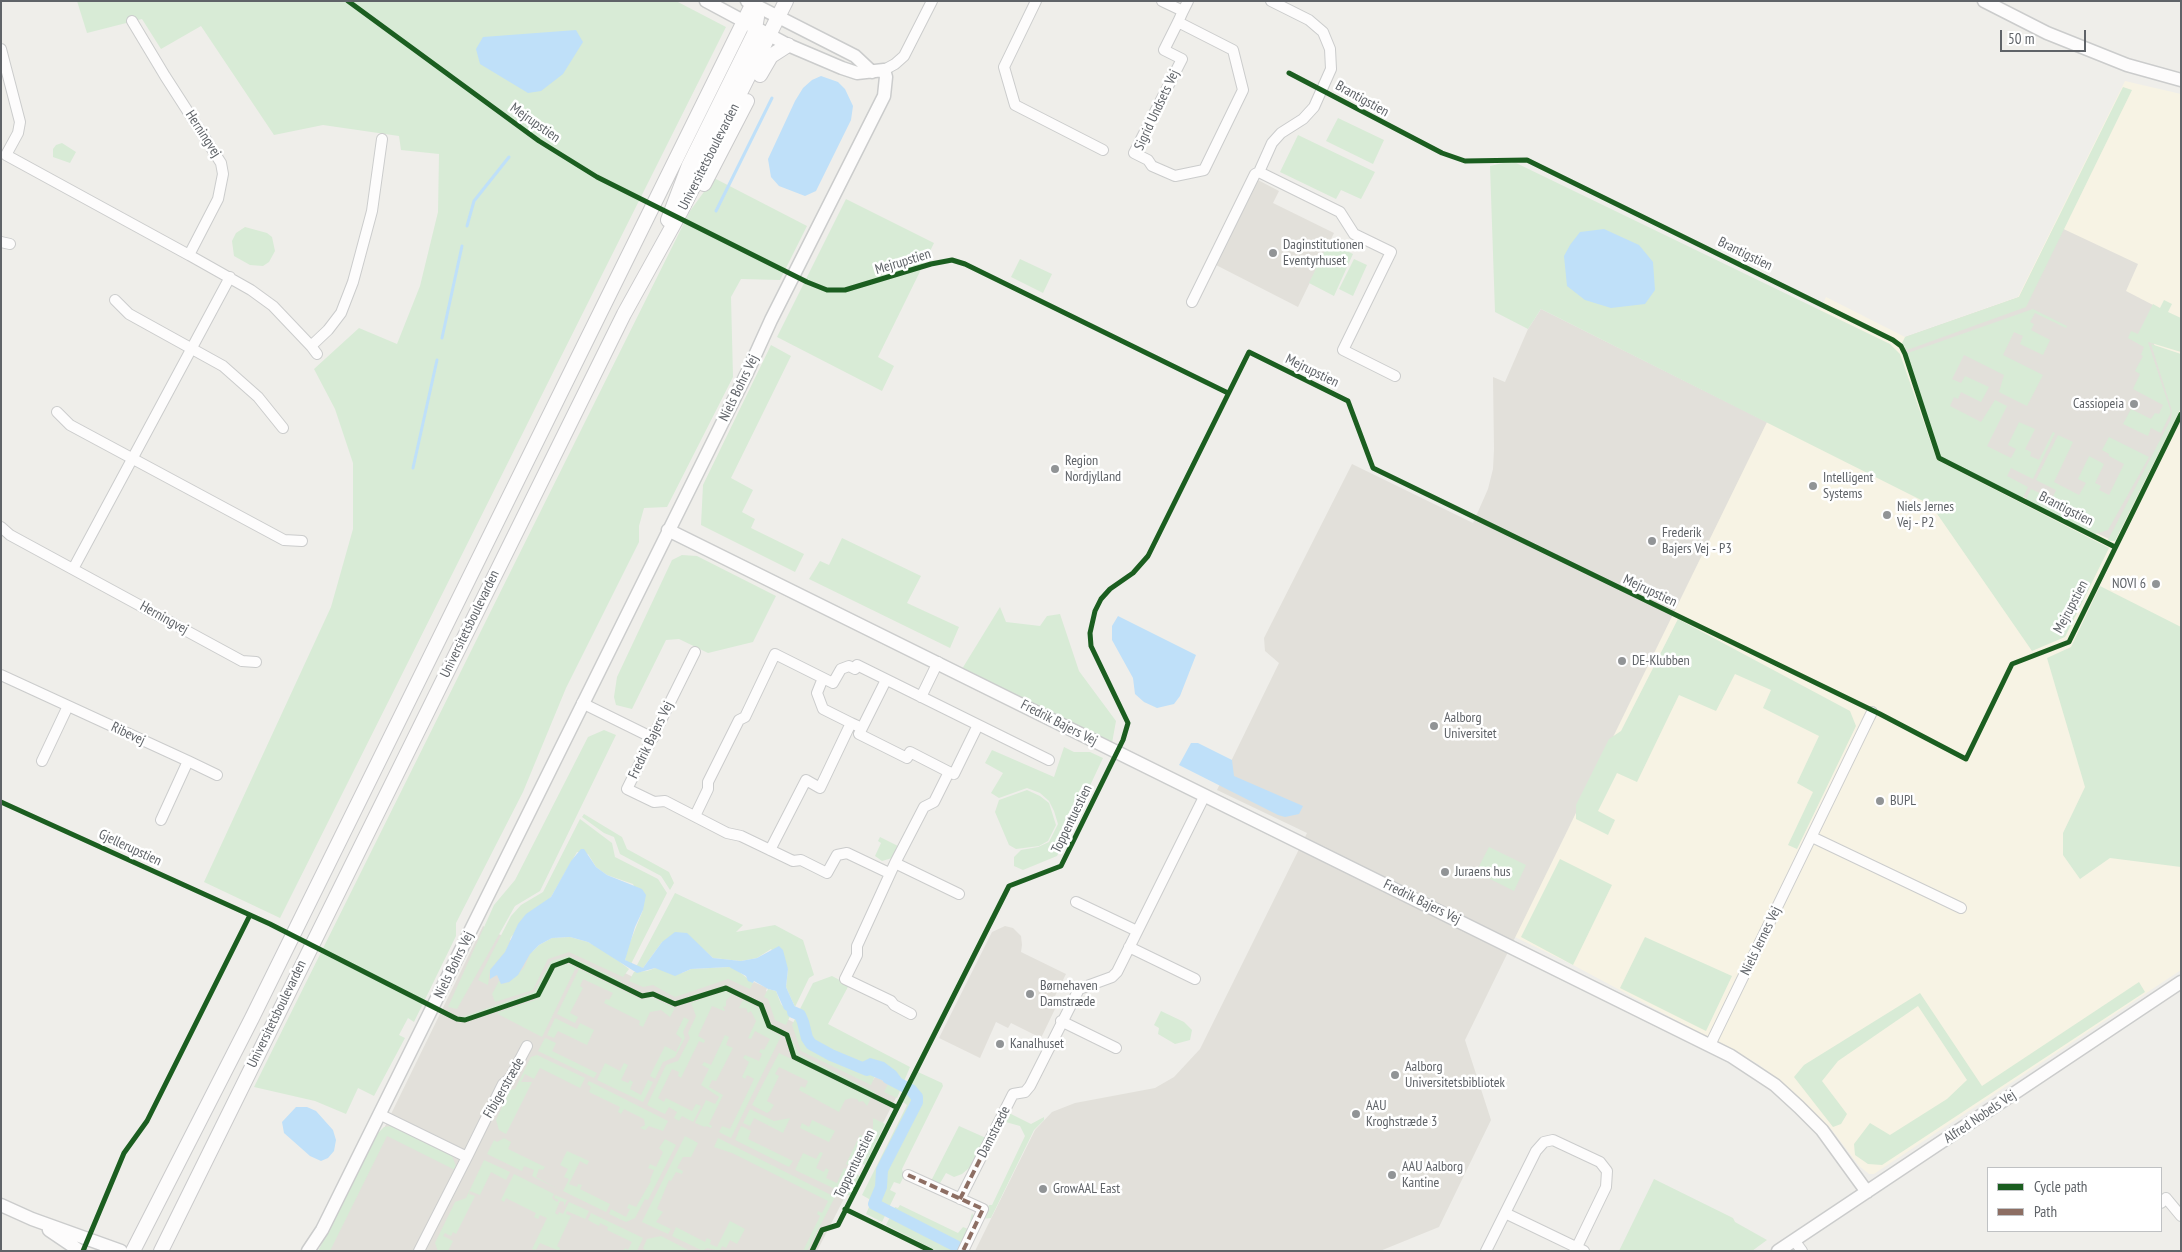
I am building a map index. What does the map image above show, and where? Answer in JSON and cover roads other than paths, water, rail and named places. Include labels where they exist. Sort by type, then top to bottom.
[{"type":"main road","name":"Universitetsboulevarden","points":[[161,1251],[620,323],[681,212],[786,1]]},
{"type":"main road","name":"Universitetsboulevarden","points":[[133,1251],[252,1018],[750,23],[754,4]]},
{"type":"main road","points":[[652,262],[689,165],[750,23]]},
{"type":"main road","points":[[681,212],[708,180],[767,60],[774,53],[788,45]]},
{"type":"street","points":[[706,1],[788,45],[857,73],[878,71],[895,64],[904,56],[932,1]]},
{"type":"street","points":[[1036,1],[1004,67],[1015,105],[1103,150]]},
{"type":"street","points":[[1162,1],[1182,11]]},
{"type":"street","name":"Sigrid Undsets Vej","points":[[1178,22],[1233,50],[1244,90],[1204,170],[1175,176],[1152,166],[1148,160],[1134,153],[1182,59],[1164,50],[1188,1]]},
{"type":"street","points":[[1192,302],[1254,174],[1259,172],[1272,143],[1281,133],[1303,118],[1314,107],[1331,69],[1330,49],[1323,32],[1309,20],[1271,1]]},
{"type":"street","points":[[1984,1],[2047,33],[2127,65],[2181,80]]},
{"type":"street","points":[[754,4],[855,56],[878,71]]},
{"type":"street","name":"Herningvej","points":[[132,20],[165,76],[221,163],[223,174],[218,199],[189,255]]},
{"type":"street","points":[[1,50],[20,122],[18,133],[3,154],[230,277],[273,306],[314,350],[340,313],[353,282],[372,212],[382,139]]},
{"type":"street","name":"Niels Bohrs Vej","points":[[308,1251],[322,1230],[884,96],[886,77],[878,71]]},
{"type":"street","points":[[1259,172],[1340,212],[1354,234],[1391,252],[1343,350],[1395,376]]},
{"type":"street","points":[[73,569],[230,277]]},
{"type":"street","points":[[115,300],[129,314],[223,366],[241,380],[283,428]]},
{"type":"street","points":[[56,412],[70,425],[284,540],[302,541]]},
{"type":"street","name":"Herningvej","points":[[1,527],[10,535],[242,661],[256,662]]},
{"type":"street","name":"Fredrik Bajers Vej","points":[[668,530],[1710,1045],[1775,1085],[1799,1107],[1822,1130],[1867,1192]]},
{"type":"street","name":"Fredrik Bajers Vej","points":[[695,652],[627,789],[654,802],[665,801],[793,861],[801,860],[828,873],[836,855],[847,853],[888,873]]},
{"type":"street","points":[[695,816],[708,790],[708,782],[734,728],[739,720],[745,717],[774,654],[834,682],[842,669],[849,666],[856,669],[857,666],[1049,760]]},
{"type":"street","points":[[921,696],[938,662]]},
{"type":"street","name":"Ribevej","points":[[1,675],[218,775]]},
{"type":"street","points":[[823,678],[816,693],[822,709],[862,728]]},
{"type":"street","points":[[886,680],[859,734],[907,758],[910,752],[954,774],[978,725]]},
{"type":"street","points":[[582,703],[652,738]]},
{"type":"street","points":[[42,761],[68,706]]},
{"type":"street","name":"Niels Jernes Vej","points":[[1710,1045],[1872,712]]},
{"type":"street","points":[[770,850],[806,780],[820,788],[851,723]]},
{"type":"street","points":[[161,820],[188,761]]},
{"type":"street","points":[[911,1014],[894,1005],[891,1001],[845,979],[888,873],[924,807],[934,802],[949,772]]},
{"type":"street","name":"Damstræde","points":[[960,1198],[1013,1094],[1025,1092],[1030,1086],[1079,989],[1112,977],[1117,972],[1204,795]]},
{"type":"street","points":[[1812,837],[1961,908]]},
{"type":"street","points":[[895,862],[959,894]]},
{"type":"street","points":[[1076,902],[1137,931]]},
{"type":"street","points":[[1130,947],[1196,978]]},
{"type":"street","name":"Alfred Nobels Vej","points":[[1778,1251],[1798,1246],[1867,1192],[2181,982]]},
{"type":"street","points":[[1061,1022],[1116,1048]]},
{"type":"street","name":"Fibigerstræde","points":[[419,1251],[503,1084],[510,1078],[527,1046]]},
{"type":"street","points":[[379,1114],[467,1157]]},
{"type":"street","points":[[1486,1251],[1505,1213],[1540,1145],[1548,1140],[1559,1142],[1600,1162],[1607,1171],[1606,1187],[1578,1250],[1505,1213]]},
{"type":"street","points":[[908,1175],[944,1187],[960,1198],[983,1209],[962,1251]]},
{"type":"street","points":[[2162,1202],[2166,1198],[2181,1216]]},
{"type":"street","points":[[1,1205],[32,1219],[121,1251]]},
{"type":"street","points":[[32,1219],[80,1251]]},
{"type":"water","points":[[576,30],[583,42],[563,74],[541,91],[528,93],[480,64],[476,49],[483,37]]},
{"type":"water","points":[[821,76],[838,82],[845,89],[853,106],[851,120],[816,191],[805,196],[779,186],[771,177],[768,159],[803,88],[812,80]]},
{"type":"water","points":[[1604,229],[1639,245],[1653,262],[1655,290],[1645,304],[1611,308],[1585,300],[1567,286],[1564,256],[1570,245],[1580,232]]},
{"type":"water","points":[[1118,616],[1196,655],[1180,696],[1174,704],[1157,708],[1144,702],[1135,694],[1133,678],[1112,640],[1112,626]]},
{"type":"water","points":[[1191,743],[1198,743],[1232,760],[1234,776],[1303,806],[1299,814],[1285,817],[1278,815],[1179,765]]},
{"type":"water","points":[[581,849],[584,849],[596,867],[607,875],[642,889],[646,895],[643,910],[635,927],[625,960],[643,968],[662,942],[675,932],[687,933],[713,958],[741,961],[757,958],[779,946],[783,950],[788,969],[786,987],[795,1007],[793,1012],[791,1014],[784,1009],[776,991],[754,981],[753,983],[748,981],[746,976],[729,967],[691,969],[675,976],[655,968],[637,973],[588,942],[570,937],[552,938],[539,945],[530,954],[518,975],[509,982],[501,984],[497,975],[490,979],[490,970],[505,952],[518,924],[526,914],[551,897],[571,861]]},
{"type":"water","points":[[870,1058],[884,1062],[896,1071],[902,1079],[902,1086],[898,1087],[853,1068],[854,1063],[858,1064]]},
{"type":"water","points":[[296,1107],[307,1107],[316,1111],[333,1130],[336,1140],[334,1151],[328,1158],[321,1161],[310,1156],[284,1133],[282,1122]]},
{"type":"waterway","points":[[716,211],[772,98]]},
{"type":"waterway","points":[[467,226],[474,201],[509,157]]},
{"type":"waterway","points":[[442,338],[462,246]]},
{"type":"waterway","points":[[413,468],[437,360]]},
{"type":"waterway","points":[[793,1012],[800,1015],[807,1038],[811,1044],[831,1055],[867,1070]]},
{"type":"waterway","points":[[888,1078],[911,1090],[917,1097],[917,1102],[882,1170],[881,1187],[874,1204],[956,1246]]},
{"type":"place","name":"Daginstitutionen Eventyrhuset","points":[[1273,253]]},
{"type":"place","name":"Cassiopeia","points":[[2134,404]]},
{"type":"place","name":"Region Nordjylland","points":[[1055,469]]},
{"type":"place","name":"Intelligent Systems","points":[[1813,486]]},
{"type":"place","name":"Niels Jernes Vej - P2","points":[[1887,515]]},
{"type":"place","name":"Frederik Bajers Vej - P3","points":[[1652,541]]},
{"type":"place","name":"NOVI 6","points":[[2156,584]]},
{"type":"place","name":"DE-Klubben","points":[[1622,661]]},
{"type":"place","name":"Aalborg Universitet","points":[[1434,726]]},
{"type":"place","name":"BUPL","points":[[1880,801]]},
{"type":"place","name":"Juraens hus","points":[[1445,872]]},
{"type":"place","name":"Børnehaven Damstræde","points":[[1030,994]]},
{"type":"place","name":"Kanalhuset","points":[[1000,1044]]},
{"type":"place","name":"Aalborg Universitetsbibliotek","points":[[1395,1075]]},
{"type":"place","name":"AAU Kroghstræde 3","points":[[1356,1114]]},
{"type":"place","name":"AAU Aalborg Kantine","points":[[1392,1175]]},
{"type":"place","name":"GrowAAL East","points":[[1043,1189]]}]
